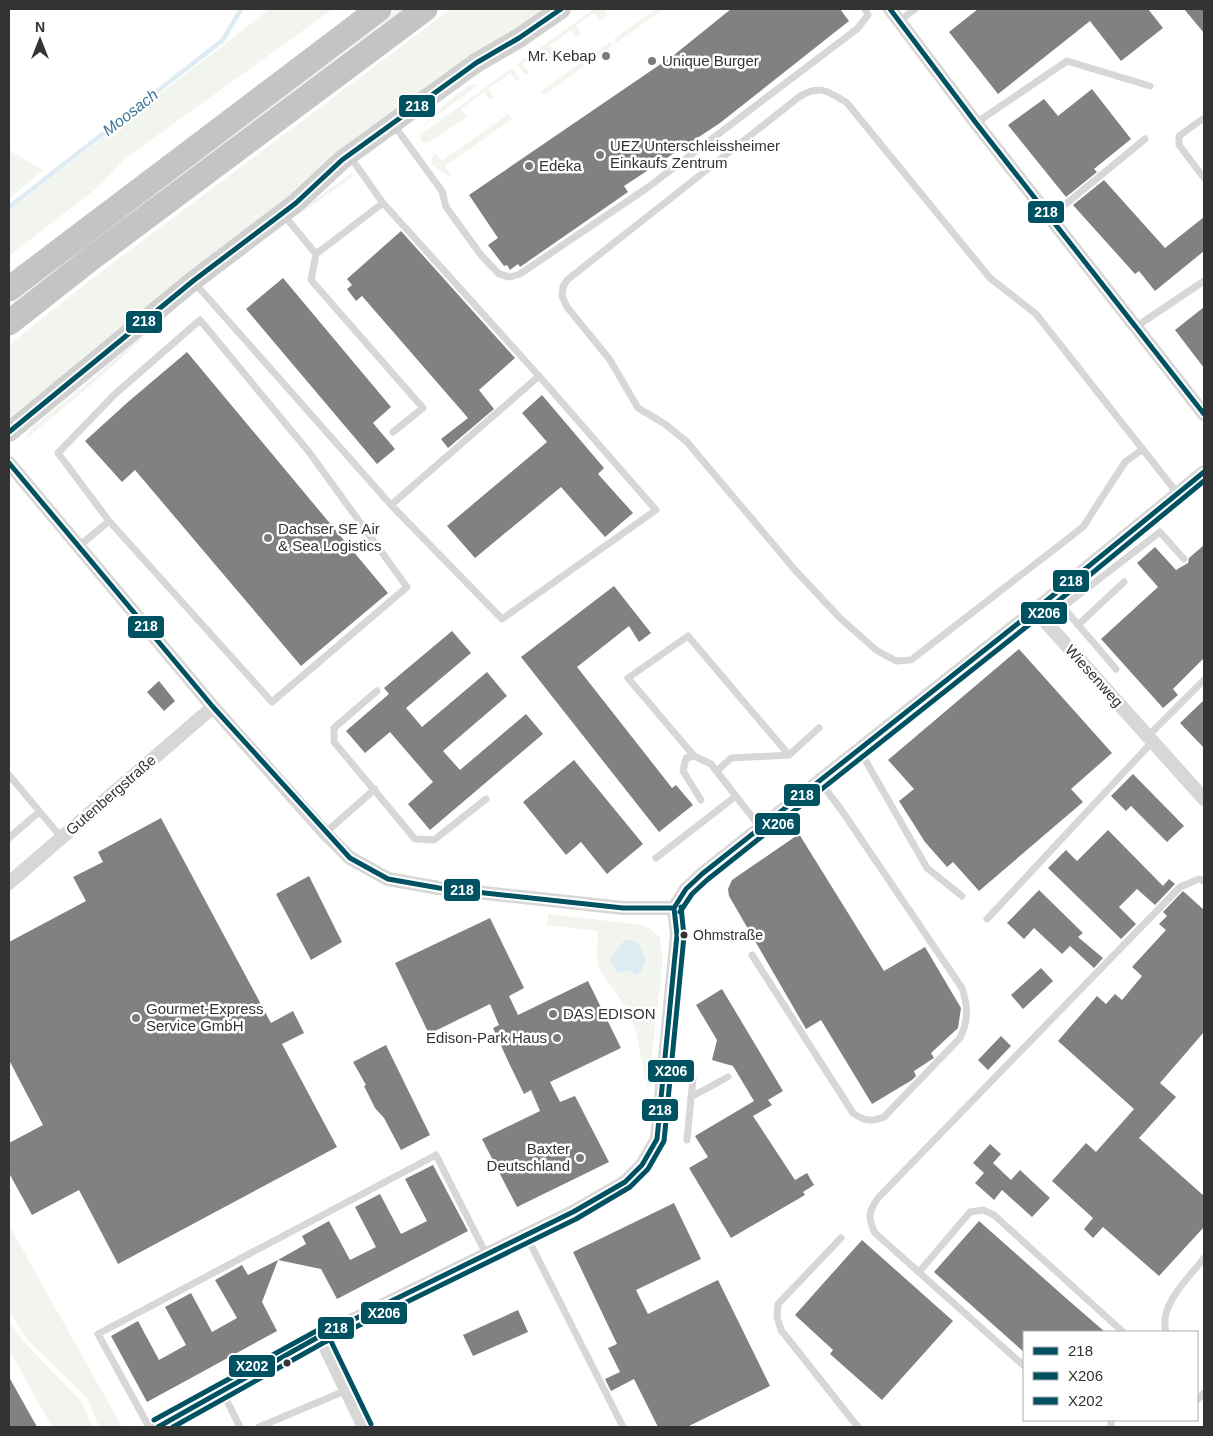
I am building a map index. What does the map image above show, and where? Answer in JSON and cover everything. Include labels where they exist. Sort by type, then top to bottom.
[{"type":"highway","points":[[9,289],[379,9]]},
{"type":"highway","points":[[9,323],[93,257],[425,9]]},
{"type":"main road","points":[[290,208],[342,160],[476,63],[519,38],[562,9]]},
{"type":"main road","points":[[9,432],[193,281],[290,208],[356,165],[482,71],[519,38]]},
{"type":"street","points":[[890,9],[976,123],[1137,326],[1204,414]]},
{"type":"street","points":[[9,463],[78,548],[213,707],[325,834],[350,858],[388,880],[439,888],[623,908],[674,908]]},
{"type":"street","points":[[158,1427],[320,1336],[574,1212],[625,1182],[642,1165],[657,1139],[677,935],[674,908],[686,889],[760,827],[1035,610],[1178,494],[1202,478]]},
{"type":"street","name":"Wiesenweg","points":[[1035,610],[1204,799]]},
{"type":"street","name":"Gutenbergstraße","points":[[9,882],[213,707]]},
{"type":"street","points":[[320,1336],[364,1427]]},
{"type":"lane","points":[[399,132],[442,191],[446,208],[481,255],[499,274],[510,277],[520,274],[646,188],[857,29],[868,15],[865,9]]},
{"type":"lane","points":[[899,21],[915,9]]},
{"type":"lane","points":[[976,123],[1067,61],[1150,86]]},
{"type":"lane","points":[[1143,449],[1125,462],[1083,527],[911,660],[896,661],[876,650],[834,612],[795,570],[687,442],[665,424],[638,408],[610,360],[567,307],[562,296],[563,287],[567,280],[799,96],[811,89],[827,91],[847,103],[990,278],[1036,314],[1143,449],[1178,494]]},
{"type":"lane","points":[[1204,118],[1179,136],[1179,145],[1204,178]]},
{"type":"lane","points":[[1050,217],[1145,139]]},
{"type":"lane","points":[[193,281],[391,505],[502,619],[656,510],[539,376],[383,203],[356,165]]},
{"type":"lane","points":[[316,254],[383,203]]},
{"type":"lane","points":[[290,208],[316,254],[311,280],[423,408],[393,432]]},
{"type":"lane","points":[[1137,326],[1204,281]]},
{"type":"lane","points":[[200,320],[309,452],[407,587],[272,702],[110,521],[58,453],[115,394],[200,320]]},
{"type":"lane","points":[[391,505],[539,376]]},
{"type":"lane","points":[[78,548],[110,521]]},
{"type":"lane","points":[[1116,669],[1061,605],[1160,532],[1184,559]]},
{"type":"lane","points":[[1078,625],[1124,582]]},
{"type":"lane","points":[[760,827],[711,764],[694,756],[628,678],[688,636],[789,755]]},
{"type":"lane","points":[[987,919],[1204,680]]},
{"type":"lane","points":[[377,691],[334,728],[334,742],[375,789],[414,839],[434,840],[486,799]]},
{"type":"lane","points":[[717,771],[731,758],[789,755],[819,728]]},
{"type":"lane","points":[[859,749],[927,868],[962,896]]},
{"type":"lane","points":[[694,756],[686,758],[683,771],[701,800]]},
{"type":"lane","points":[[9,775],[61,837]]},
{"type":"lane","points":[[752,955],[853,1113],[861,1119],[873,1121],[884,1117],[960,1038],[966,1026],[968,1014],[962,988],[840,808],[818,781]]},
{"type":"lane","points":[[325,834],[375,789]]},
{"type":"lane","points":[[656,858],[736,796]]},
{"type":"lane","points":[[9,838],[39,812]]},
{"type":"lane","points":[[1023,1365],[875,1233],[870,1222],[869,1211],[878,1198],[1180,887],[1199,879],[1204,881]]},
{"type":"lane","points":[[664,1077],[693,1078],[687,1140]]},
{"type":"lane","points":[[691,1097],[728,1077]]},
{"type":"lane","points":[[150,1427],[98,1334],[436,1156],[486,1254]]},
{"type":"lane","points":[[919,1272],[970,1212],[983,1210],[994,1215],[1122,1331]]},
{"type":"lane","points":[[526,1234],[623,1427]]},
{"type":"lane","points":[[841,1238],[778,1304],[777,1317],[781,1330],[858,1427]]},
{"type":"lane","points":[[1166,1331],[1165,1314],[1170,1304],[1204,1258]]},
{"type":"lane","points":[[259,1427],[347,1390]]},
{"type":"lane","points":[[222,1391],[240,1427]]},
{"type":"shaded area","points":[[270,9],[333,9],[126,158],[97,188],[9,256],[9,210]]},
{"type":"shaded area","points":[[396,9],[409,9],[9,315],[9,305],[160,186]]},
{"type":"shaded area","points":[[451,9],[546,9],[326,166],[9,418],[9,345],[89,281]]},
{"type":"shaded area","points":[[594,9],[603,9],[608,15],[600,21],[594,13],[576,26],[581,34],[577,37],[571,30],[550,45],[555,53],[551,56],[545,49],[523,64],[529,72],[525,75],[517,64]]},
{"type":"shaded area","points":[[656,9],[664,9],[616,43],[614,39]]},
{"type":"shaded area","points":[[610,42],[613,45],[544,95],[541,91]]},
{"type":"shaded area","points":[[512,68],[520,79],[516,81],[510,73],[488,89],[494,97],[490,100],[484,92],[461,109],[467,117],[428,143],[421,142],[420,135]]},
{"type":"shaded area","points":[[471,84],[478,85],[423,126],[446,103]]},
{"type":"shaded area","points":[[508,114],[512,119],[445,166],[451,175],[448,176],[432,165],[431,157],[436,153],[442,161]]},
{"type":"shaded area","points":[[9,150],[43,170],[9,199]]},
{"type":"shaded area","points":[[350,174],[354,176],[303,212],[305,207]]},
{"type":"shaded area","points":[[172,307],[176,308],[98,379],[24,441],[32,428],[96,376]]},
{"type":"shaded area","points":[[548,914],[642,925],[660,937],[663,959],[648,1090],[636,1032],[628,1009],[599,970],[597,960],[598,931],[547,925]]},
{"type":"shaded area","points":[[630,940],[639,944],[646,960],[641,971],[636,975],[628,970],[618,973],[610,959],[624,941]]},
{"type":"shaded area","points":[[9,1225],[122,1427],[99,1427],[87,1398],[27,1339],[9,1311]]},
{"type":"shaded area","points":[[9,1321],[22,1340],[81,1401],[93,1427],[52,1427],[9,1350]]},
{"type":"building","name":"UEZ Unterschleissheimer Einkaufs Zentrum","points":[[731,9],[840,9],[849,21],[720,123],[624,186],[628,192],[520,267],[518,264],[510,270],[507,265],[504,266],[488,245],[498,238],[469,195],[674,55]]},
{"type":"building","points":[[978,9],[1148,9],[1163,28],[1121,61],[1090,21],[998,94],[949,32]]},
{"type":"building","points":[[1184,9],[1204,9],[1204,33]]},
{"type":"building","points":[[1092,89],[1131,139],[1094,169],[1097,172],[1066,197],[1008,125],[1044,99],[1058,116]]},
{"type":"building","points":[[1104,180],[1165,248],[1204,217],[1204,251],[1155,291],[1139,271],[1135,274],[1073,205]]},
{"type":"building","points":[[401,231],[515,358],[479,390],[494,409],[448,448],[441,439],[468,418],[362,296],[356,301],[347,289],[352,285],[347,279]]},
{"type":"building","points":[[283,278],[391,407],[373,423],[395,449],[377,464],[246,309]]},
{"type":"building","points":[[1204,307],[1204,368],[1175,330]]},
{"type":"building","name":"Dachser SE Air & Sea Logistics","points":[[187,352],[388,593],[301,666],[135,470],[122,482],[85,441]]},
{"type":"building","points":[[542,395],[604,468],[598,474],[633,513],[605,537],[561,487],[475,558],[447,526],[547,442],[522,413]]},
{"type":"building","points":[[1204,545],[1204,658],[1173,689],[1178,695],[1163,708],[1101,639],[1158,587],[1137,563],[1155,547],[1176,570],[1188,563],[1189,558]]},
{"type":"building","points":[[614,586],[651,633],[639,642],[629,626],[577,667],[672,788],[676,785],[693,805],[659,832],[521,657]]},
{"type":"building","points":[[452,631],[471,653],[406,708],[422,727],[487,672],[507,696],[443,751],[460,770],[526,714],[543,734],[430,830],[408,804],[433,782],[390,732],[365,753],[346,731],[389,694],[384,688]]},
{"type":"building","points":[[1019,649],[1112,753],[1071,789],[1083,802],[979,891],[953,862],[947,867],[925,842],[899,801],[914,789],[888,760]]},
{"type":"building","points":[[159,681],[175,701],[164,711],[147,692]]},
{"type":"building","points":[[1204,700],[1204,748],[1180,723]]},
{"type":"building","points":[[574,760],[643,844],[607,874],[581,842],[566,855],[523,802]]},
{"type":"building","points":[[1133,774],[1184,826],[1167,842],[1131,806],[1126,811],[1111,796]]},
{"type":"building","points":[[161,818],[271,1023],[293,1011],[304,1033],[282,1044],[337,1147],[118,1264],[79,1190],[32,1215],[9,1173],[9,1143],[43,1125],[9,1060],[9,942],[86,901],[73,877],[103,862],[98,852]]},
{"type":"building","points":[[1108,830],[1163,886],[1169,879],[1175,884],[1155,905],[1137,889],[1119,907],[1136,924],[1121,939],[1048,868],[1066,850],[1077,861]]},
{"type":"building","points":[[799,834],[884,971],[925,947],[961,1008],[958,1028],[931,1053],[934,1058],[914,1071],[916,1076],[912,1080],[872,1104],[821,1020],[806,1029],[729,896],[728,889],[732,880]]},
{"type":"building","points":[[309,876],[342,942],[311,960],[276,894]]},
{"type":"building","points":[[1039,890],[1083,933],[1078,937],[1103,958],[1094,968],[1070,946],[1062,954],[1034,928],[1024,939],[1007,923]]},
{"type":"building","points":[[1183,891],[1204,910],[1204,1032],[1160,1083],[1176,1097],[1139,1138],[1204,1196],[1204,1227],[1159,1276],[1103,1227],[1093,1238],[1084,1229],[1093,1218],[1052,1181],[1086,1143],[1096,1152],[1134,1109],[1058,1041],[1097,996],[1106,1004],[1115,994],[1122,1000],[1142,976],[1132,967],[1166,930],[1159,924],[1167,916],[1163,912]]},
{"type":"building","points":[[490,918],[524,988],[509,996],[518,1015],[588,981],[621,1048],[550,1082],[560,1102],[575,1096],[609,1162],[517,1207],[482,1139],[540,1111],[531,1090],[524,1094],[508,1061],[493,1028],[499,1025],[490,1004],[429,1034],[395,963]]},
{"type":"building","points":[[1041,968],[1053,981],[1023,1009],[1011,995]]},
{"type":"building","points":[[722,989],[783,1091],[768,1100],[772,1105],[753,1116],[795,1180],[807,1173],[814,1185],[803,1192],[805,1195],[731,1238],[689,1168],[708,1157],[695,1136],[754,1101],[733,1066],[712,1060],[717,1040],[696,1005]]},
{"type":"building","points":[[1001,1036],[1011,1046],[988,1070],[978,1060]]},
{"type":"building","points":[[386,1045],[430,1135],[401,1150],[384,1118],[375,1108],[364,1086],[366,1085],[353,1062]]},
{"type":"building","points":[[990,1144],[1001,1154],[993,1163],[1011,1180],[1020,1170],[1050,1198],[1032,1217],[1002,1190],[994,1200],[975,1183],[984,1173],[973,1163]]},
{"type":"building","points":[[433,1165],[468,1231],[337,1299],[321,1269],[278,1260],[306,1244],[302,1236],[329,1221],[350,1260],[376,1247],[355,1207],[380,1194],[401,1234],[427,1221],[405,1179]]},
{"type":"building","points":[[674,1203],[701,1259],[636,1290],[648,1314],[718,1280],[770,1386],[687,1427],[658,1427],[634,1379],[611,1391],[605,1379],[620,1372],[608,1348],[617,1344],[573,1252]]},
{"type":"building","points":[[979,1221],[1104,1331],[1023,1331],[1023,1351],[934,1272]]},
{"type":"building","points":[[862,1240],[953,1321],[882,1400],[830,1354],[833,1350],[795,1315]]},
{"type":"building","points":[[278,1260],[262,1302],[277,1331],[147,1402],[111,1336],[138,1321],[159,1360],[186,1345],[165,1307],[191,1293],[212,1332],[237,1318],[215,1280],[242,1265],[248,1275]]},
{"type":"building","points":[[518,1310],[528,1332],[473,1356],[463,1335]]},
{"type":"building","points":[[9,1377],[37,1427],[9,1427]]},
{"type":"waterway","name":"Moosach","points":[[9,207],[223,40],[241,9]]},
{"type":"transit line","name":"218","points":[[9,432],[193,281],[296,203],[342,160],[476,63],[519,38],[561,9]]},
{"type":"transit line","name":"218","points":[[890,9],[976,123],[1204,414]]},
{"type":"transit line","name":"218","points":[[9,463],[213,707],[350,858],[388,879],[439,888],[623,908],[674,908]]},
{"type":"transit line","name":"218","points":[[674,908],[686,889],[702,874],[1035,610],[1204,472]]},
{"type":"transit line","name":"X206","points":[[680,912],[692,894],[707,880],[1040,616],[1204,481]]},
{"type":"transit line","name":"X206","points":[[173,1427],[323,1343],[576,1219],[630,1187],[648,1169],[664,1141],[684,936],[681,907]]},
{"type":"transit line","name":"218","points":[[158,1427],[320,1336],[573,1212],[625,1182],[642,1165],[657,1139],[677,935],[674,908]]},
{"type":"transit line","name":"X202","points":[[154,1420],[320,1329],[327,1333],[371,1424]]},
{"type":"place","name":"Mr. Kebap","points":[[606,56]]},
{"type":"place","name":"Unique Burger","points":[[652,61]]},
{"type":"place","name":"UEZ Unterschleissheimer Einkaufs Zentrum","points":[[600,155]]},
{"type":"place","name":"Edeka","points":[[529,166]]},
{"type":"place","name":"Dachser SE Air & Sea Logistics","points":[[268,538]]},
{"type":"place","name":"Ohmstraße","points":[[684,935]]},
{"type":"place","name":"DAS EDISON","points":[[553,1014]]},
{"type":"place","name":"Gourmet-Express Service GmbH","points":[[136,1018]]},
{"type":"place","name":"Edison-Park Haus","points":[[557,1038]]},
{"type":"place","name":"Baxter Deutschland","points":[[580,1158]]}]
